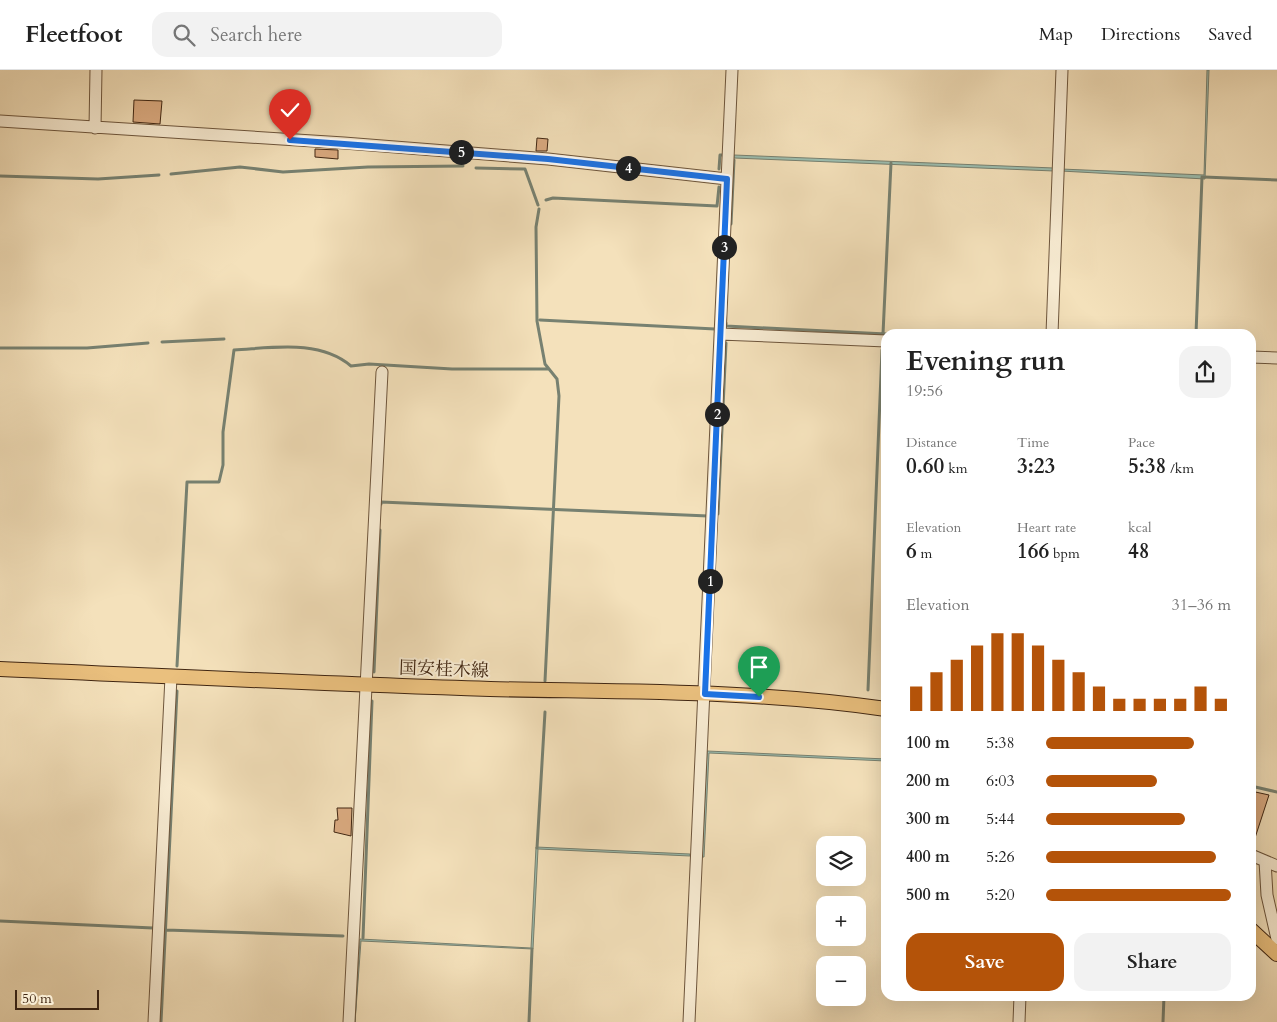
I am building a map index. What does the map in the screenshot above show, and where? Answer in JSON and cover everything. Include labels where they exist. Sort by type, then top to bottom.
[{"type":"main road","name":"国安桂木線","points":[[0,669],[367,685],[705,694],[798,699],[881,708]]},
{"type":"main road","points":[[1256,935],[1277,954]]},
{"type":"street","points":[[95,128],[96,70]]},
{"type":"street","points":[[689,1022],[732,70]]},
{"type":"street","points":[[1052,329],[1062,70]]},
{"type":"street","points":[[0,121],[344,143],[548,159],[727,179]]},
{"type":"street","points":[[720,334],[881,341]]},
{"type":"street","points":[[1256,357],[1277,358]]},
{"type":"street","points":[[349,1022],[382,372]]},
{"type":"street","points":[[154,1022],[171,677]]},
{"type":"street","points":[[1256,857],[1277,866]]},
{"type":"street","points":[[1266,861],[1267,895],[1277,939]]},
{"type":"street","points":[[1019,1022],[1020,1001]]},
{"type":"shaded area","points":[[1207,70],[1209,70],[1205,179],[1061,171],[1061,169],[1204,175]]},
{"type":"shaded area","points":[[734,155],[1054,168],[1054,171],[734,158]]},
{"type":"shaded area","points":[[707,751],[881,759],[881,761],[709,753],[704,857],[702,857]]},
{"type":"shaded area","points":[[536,847],[690,854],[690,856],[538,849],[533,949],[361,941],[355,1022],[360,939],[531,948]]},
{"type":"building","points":[[134,100],[162,101],[160,124],[133,122]]},
{"type":"building","points":[[537,138],[548,139],[547,151],[536,151]]},
{"type":"building","points":[[315,149],[338,150],[338,159],[315,157]]},
{"type":"building","points":[[1256,792],[1269,795],[1256,835]]},
{"type":"building","points":[[337,808],[352,808],[351,836],[334,832],[335,820],[338,820]]},
{"type":"waterway","points":[[719,169],[720,155],[724,155]]},
{"type":"waterway","points":[[731,224],[734,160]]},
{"type":"waterway","points":[[883,329],[891,163]]},
{"type":"waterway","points":[[171,174],[240,167],[283,172],[368,167],[463,166]]},
{"type":"waterway","points":[[476,168],[525,169],[538,205]]},
{"type":"waterway","points":[[0,176],[98,179],[159,175]]},
{"type":"waterway","points":[[1196,329],[1202,177]]},
{"type":"waterway","points":[[1204,177],[1277,180]]},
{"type":"waterway","points":[[546,200],[553,198],[717,206],[719,187]]},
{"type":"waterway","points":[[539,209],[536,227],[537,321],[545,364],[557,379],[559,396],[545,681]]},
{"type":"waterway","points":[[540,320],[715,329]]},
{"type":"waterway","points":[[726,323],[726,326],[881,334]]},
{"type":"waterway","points":[[162,342],[224,339]]},
{"type":"waterway","points":[[0,348],[87,348],[148,343]]},
{"type":"waterway","points":[[718,514],[726,343]]},
{"type":"waterway","points":[[177,666],[187,482],[219,482],[223,465],[223,432],[234,350],[279,347],[310,349],[338,357],[351,366],[369,364],[452,369],[548,369]]},
{"type":"waterway","points":[[868,690],[881,374]]},
{"type":"waterway","points":[[381,504],[381,502],[708,516]]},
{"type":"waterway","points":[[374,672],[380,530]]},
{"type":"waterway","points":[[161,1022],[177,691]]},
{"type":"waterway","points":[[363,938],[372,701]]},
{"type":"waterway","points":[[537,848],[545,712]]},
{"type":"waterway","points":[[1256,787],[1277,792]]},
{"type":"waterway","points":[[0,921],[153,928]]},
{"type":"waterway","points":[[166,930],[343,936]]},
{"type":"waterway","points":[[529,1022],[532,949]]},
{"type":"waterway","points":[[1163,1022],[1164,1001]]},
{"type":"route","points":[[290,140],[548,159],[727,179],[705,694],[759,697]]}]
